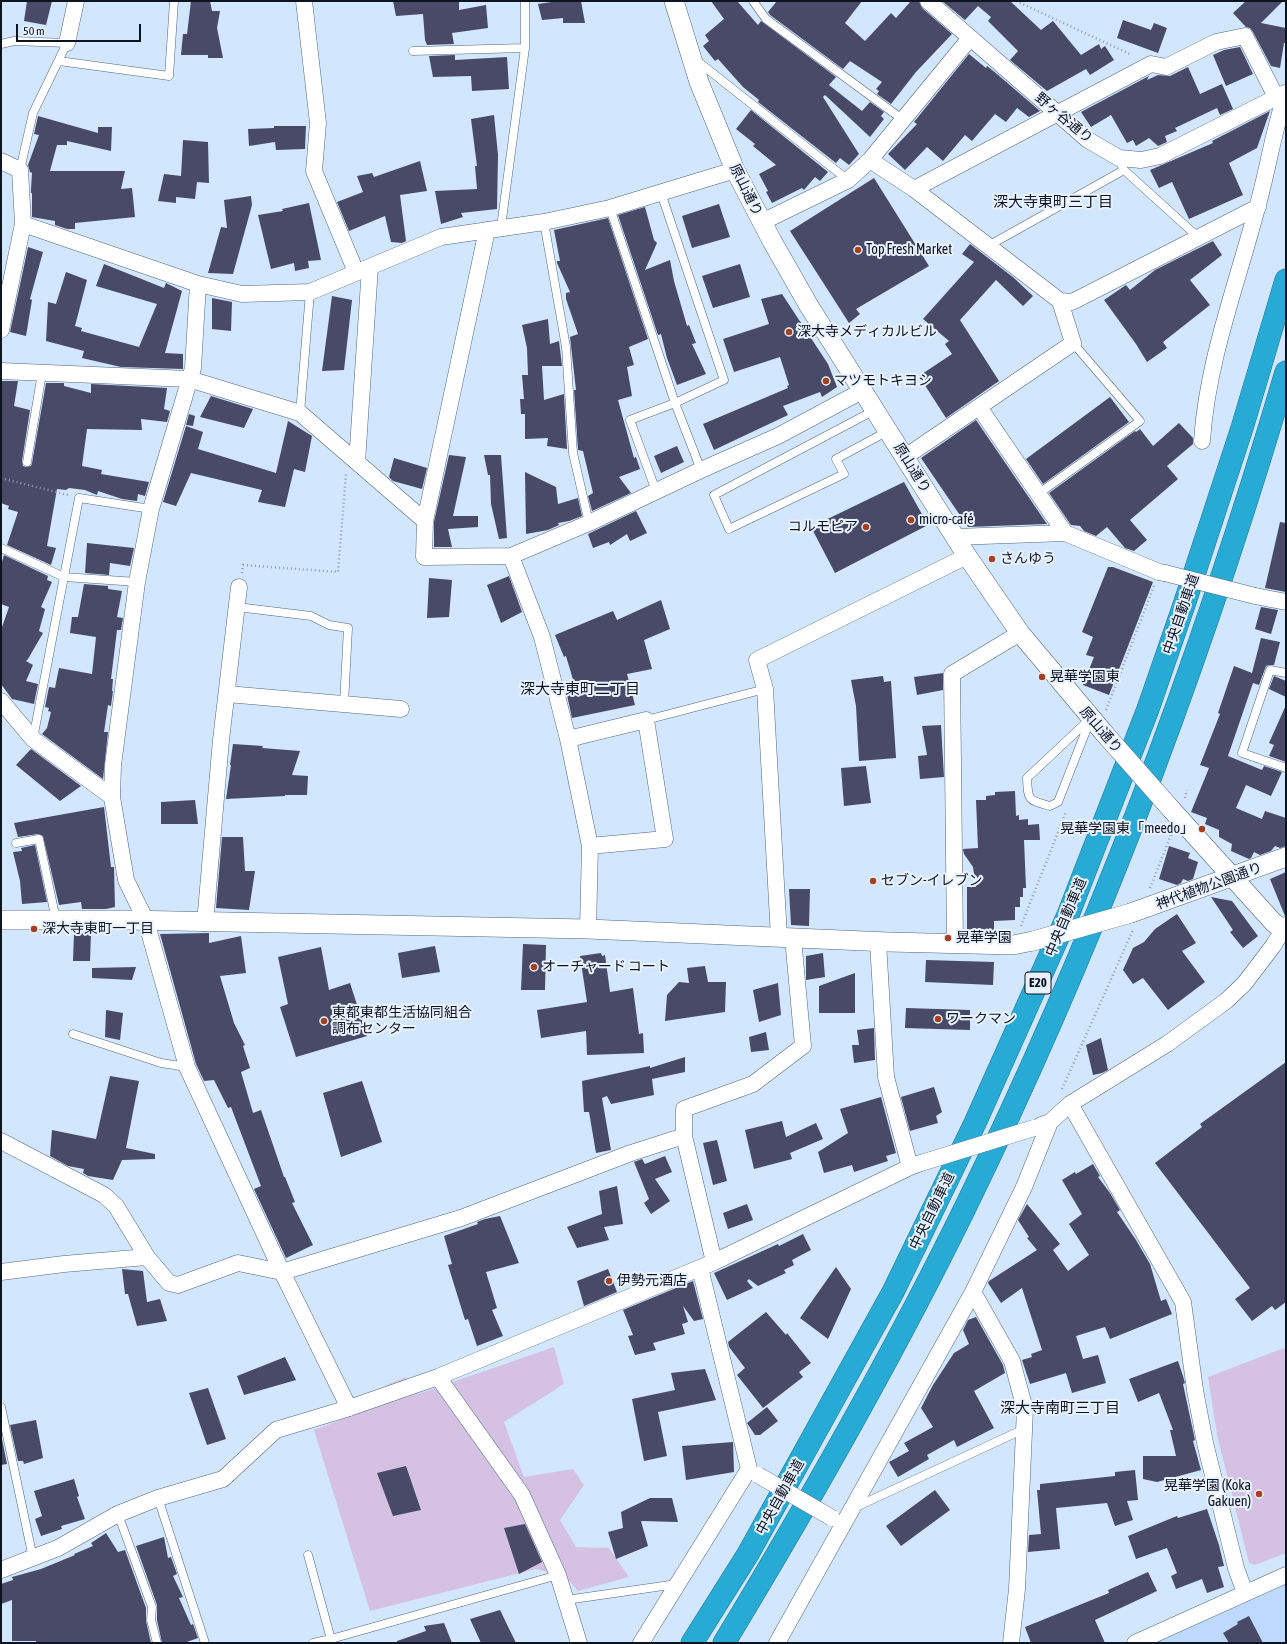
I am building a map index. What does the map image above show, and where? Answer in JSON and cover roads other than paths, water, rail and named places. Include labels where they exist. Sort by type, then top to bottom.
[{"type":"highway","name":"中央自動車道","points":[[692,1643],[748,1554],[893,1292],[975,1123],[1068,915],[1148,709],[1183,609],[1240,435],[1286,280]]},
{"type":"highway","name":"中央自動車道","points":[[724,1643],[774,1561],[841,1444],[908,1320],[966,1206],[1035,1058],[1110,882],[1163,744],[1218,588],[1262,455],[1286,372]]},
{"type":"street","points":[[67,43],[76,1]]},
{"type":"street","points":[[304,1],[318,123],[314,171],[363,270],[353,459]]},
{"type":"street","name":"原山通り","points":[[674,1],[689,54],[717,128],[762,222],[809,306],[967,556],[1020,633],[1100,722],[1175,813],[1232,877],[1273,922],[1285,929]]},
{"type":"street","name":"野ヶ谷通り","points":[[928,1],[1088,140],[1121,164],[1160,156],[1283,94]]},
{"type":"street","points":[[914,189],[1150,64],[1166,67],[1216,42],[1244,36],[1283,94],[1258,207],[1228,312],[1215,365],[1204,418],[1202,441]]},
{"type":"street","points":[[762,222],[848,180],[870,160],[902,119],[970,38]]},
{"type":"street","points":[[870,160],[914,189],[1060,301],[1072,302],[1258,207]]},
{"type":"street","points":[[1,161],[20,170],[23,224],[1,330]]},
{"type":"street","points":[[23,224],[198,284],[242,294],[310,292],[441,237],[494,228],[544,222],[610,208],[736,170]]},
{"type":"street","points":[[494,228],[425,521],[424,557],[511,556],[589,523],[701,470],[778,436],[862,391]]},
{"type":"street","points":[[198,284],[193,368],[151,509],[137,582],[114,765],[112,797],[126,880],[146,921],[187,1067],[282,1272],[349,1408]]},
{"type":"street","points":[[905,456],[1073,343],[1060,301]]},
{"type":"street","points":[[1,371],[189,379],[300,413],[425,521]]},
{"type":"street","points":[[979,407],[1065,533]]},
{"type":"street","points":[[955,537],[1065,533],[1162,573],[1255,596],[1286,602]]},
{"type":"street","points":[[511,556],[542,637],[568,739],[590,846],[588,929]]},
{"type":"street","points":[[838,1521],[754,1472],[707,1265],[684,1136],[684,1109],[753,1084],[803,1046],[786,937],[765,689],[757,660],[967,556]]},
{"type":"street","points":[[205,922],[221,740],[239,587]]},
{"type":"street","points":[[955,944],[952,674],[1020,633]]},
{"type":"street","points":[[227,694],[402,709]]},
{"type":"street","points":[[1,701],[33,739],[112,797]]},
{"type":"street","points":[[568,739],[646,720],[665,839],[590,846]]},
{"type":"street","name":"神代植物公園通り","points":[[1,920],[146,921],[588,929],[878,942],[1013,945],[1033,941],[1136,912],[1286,857]]},
{"type":"street","points":[[1,1570],[58,1548],[118,1514],[158,1498],[223,1478],[276,1430],[349,1408],[438,1377],[707,1265],[915,1165],[1050,1122],[1070,1104],[1167,1044],[1226,1001],[1244,984],[1285,929]]},
{"type":"street","points":[[878,942],[886,1077],[915,1165]]},
{"type":"street","points":[[1070,1104],[1183,1302],[1205,1443],[1236,1568],[1245,1593]]},
{"type":"street","points":[[777,1643],[838,1521],[854,1508],[973,1292],[1024,1187],[1050,1122]]},
{"type":"street","points":[[1,1141],[104,1195],[116,1206],[147,1257],[169,1283],[178,1285],[238,1263],[282,1272],[461,1218],[631,1153],[684,1136]]},
{"type":"street","points":[[1,1272],[64,1264],[147,1257]]},
{"type":"street","points":[[973,1292],[1012,1361],[1025,1409],[1017,1589],[1011,1643]]},
{"type":"street","points":[[438,1377],[522,1495],[558,1575],[579,1643]]},
{"type":"street","points":[[641,1643],[678,1583],[754,1472]]},
{"type":"street","points":[[1135,1643],[1286,1575]]},
{"type":"lane","points":[[59,61],[169,76],[174,1]]},
{"type":"lane","points":[[494,228],[525,48],[525,1]]},
{"type":"lane","points":[[753,1],[766,19],[902,119]]},
{"type":"lane","points":[[1,44],[14,41],[67,43],[33,113],[20,170]]},
{"type":"lane","points":[[412,51],[525,48]]},
{"type":"lane","points":[[689,54],[848,180]]},
{"type":"lane","points":[[988,246],[1121,164],[1198,237]]},
{"type":"lane","points":[[656,491],[630,420],[724,380],[661,193]]},
{"type":"lane","points":[[610,208],[675,402],[701,470]]},
{"type":"lane","points":[[544,222],[566,347],[573,453],[589,523]]},
{"type":"lane","points":[[300,413],[310,292]]},
{"type":"lane","points":[[1038,494],[1140,421],[1073,343]]},
{"type":"lane","points":[[26,462],[42,373]]},
{"type":"lane","points":[[875,410],[714,495],[729,529],[844,474],[836,459],[888,431]]},
{"type":"lane","points":[[33,739],[79,498],[151,509]]},
{"type":"lane","points":[[1,548],[64,577],[137,582]]},
{"type":"lane","points":[[237,607],[311,616],[329,625],[348,628],[344,704]]},
{"type":"lane","points":[[1286,673],[1270,670],[1242,753],[1286,768]]},
{"type":"lane","points":[[646,720],[765,689]]},
{"type":"lane","points":[[1100,722],[1058,802],[1050,806],[1031,800],[1028,795],[1027,778],[1100,722]]},
{"type":"lane","points":[[16,843],[40,839],[56,921]]},
{"type":"lane","points":[[74,1034],[161,1063],[187,1067]]},
{"type":"lane","points":[[1,1407],[33,1558]]},
{"type":"lane","points":[[854,1508],[1024,1428]]},
{"type":"lane","points":[[158,1498],[205,1643]]},
{"type":"lane","points":[[118,1514],[152,1607],[151,1620],[157,1643]]},
{"type":"lane","points":[[308,1555],[332,1641]]},
{"type":"lane","points":[[312,1643],[332,1641],[558,1575]]},
{"type":"lane","points":[[566,1600],[678,1583]]},
{"type":"place","name":"Top Fresh Market","points":[[858,250]]},
{"type":"place","name":"深大寺メディカルビル","points":[[789,332]]},
{"type":"place","name":"マツモトキヨシ","points":[[826,381]]},
{"type":"place","name":"micro-café","points":[[911,520]]},
{"type":"place","name":"コルモピア","points":[[866,527]]},
{"type":"place","name":"さんゆう","points":[[992,559]]},
{"type":"place","name":"晃華学園東","points":[[1042,677]]},
{"type":"place","name":"晃華学園東「meedo」","points":[[1202,829]]},
{"type":"place","name":"セブン-イレブン","points":[[873,881]]},
{"type":"place","name":"深大寺東町一丁目","points":[[34,929]]},
{"type":"place","name":"晃華学園","points":[[948,938]]},
{"type":"place","name":"オーチャード コート","points":[[534,967]]},
{"type":"place","name":"ワークマン","points":[[938,1019]]},
{"type":"place","name":"東都東都生活協同組合 調布センター","points":[[324,1021]]},
{"type":"place","name":"伊勢元酒店","points":[[609,1281]]},
{"type":"place","name":"晃華学園 (Koka Gakuen)","points":[[1259,1494]]},
{"type":"district","name":"深大寺東町三丁目","points":[[1053,202]]},
{"type":"district","name":"深大寺東町二丁目","points":[[580,689]]},
{"type":"district","name":"深大寺南町三丁目","points":[[1060,1408]]}]
